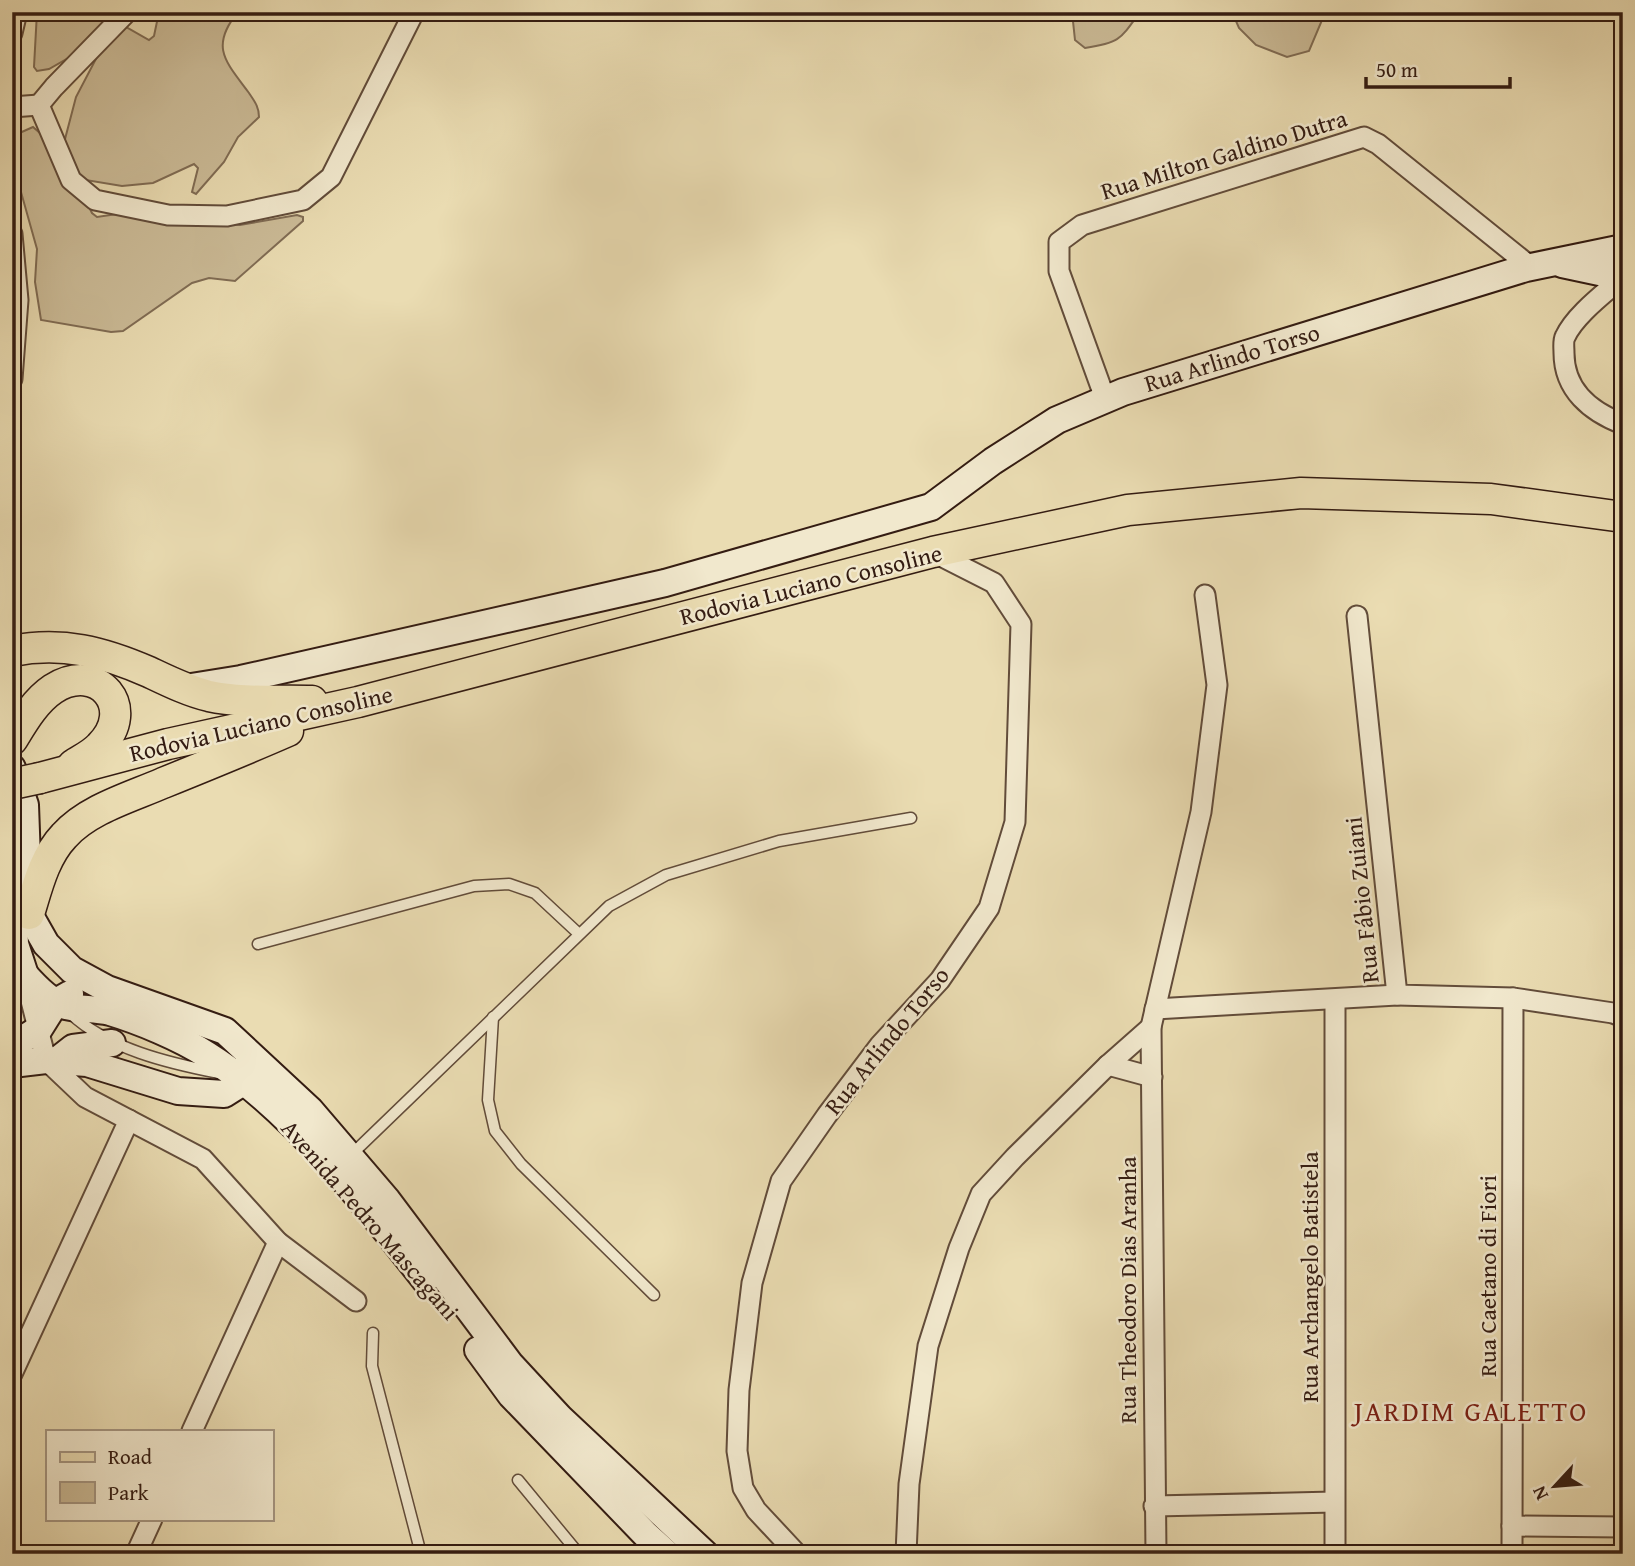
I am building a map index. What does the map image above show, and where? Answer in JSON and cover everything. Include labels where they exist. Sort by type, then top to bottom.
[{"type":"main road","name":"Rua Arlindo Torso","points":[[184,688],[241,679],[665,583],[931,508],[993,461],[1058,420],[1123,392],[1531,267],[1623,248]]},
{"type":"main road","points":[[1557,263],[1623,277]]},
{"type":"main road","name":"Rodovia Luciano Consoline","points":[[32,776],[358,702],[933,552],[1128,510],[1301,493],[1491,499],[1623,517]]},
{"type":"main road","points":[[12,651],[56,646],[87,650],[210,696],[358,702]]},
{"type":"main road","points":[[12,740],[34,708],[55,688],[68,681],[99,684],[107,690],[114,702],[114,724],[101,746],[32,776],[25,805],[29,914]]},
{"type":"main road","points":[[29,914],[41,875],[55,847],[75,826],[92,814],[358,702]]},
{"type":"main road","points":[[12,858],[13,945],[22,977],[59,1004]]},
{"type":"main road","name":"Avenida Pedro Mascagani","points":[[29,914],[46,944],[72,970],[107,989],[225,1031],[310,1110],[342,1163],[510,1395],[667,1554]]},
{"type":"main road","points":[[22,977],[35,964],[46,944]]},
{"type":"main road","points":[[12,1045],[39,1029],[69,994],[82,990],[107,989]]},
{"type":"main road","name":"Avenida Pedro Mascagani","points":[[59,1004],[109,1012],[160,1032],[206,1055],[387,1200],[510,1364],[561,1418],[705,1554]]},
{"type":"main road","points":[[52,1060],[73,1048],[112,1043]]},
{"type":"main road","points":[[12,1064],[52,1060],[87,1063],[178,1091],[224,1094],[246,1069],[246,1051]]},
{"type":"street","points":[[12,33],[17,12]]},
{"type":"street","points":[[12,107],[39,105],[127,12]]},
{"type":"street","points":[[39,105],[71,180],[94,200],[168,215],[227,216],[303,200],[331,177],[414,12]]},
{"type":"street","name":"Rua Milton Galdino Dutra","points":[[1106,401],[1059,271],[1059,242],[1082,225],[1120,213],[1364,137],[1378,144],[1531,267]]},
{"type":"street","points":[[12,234],[18,300],[12,379]]},
{"type":"street","points":[[1623,277],[1583,313],[1564,338],[1564,361],[1574,390],[1592,409],[1623,425]]},
{"type":"street","name":"Rua Arlindo Torso","points":[[797,1554],[756,1510],[743,1488],[737,1451],[739,1390],[752,1283],[781,1181],[880,1045],[940,980],[989,908],[1015,822],[1021,624],[994,583],[933,552]]},
{"type":"street","name":"Rua Theodoro Dias Aranha","points":[[1156,1554],[1152,1077],[1154,1018],[1201,813],[1217,685],[1205,595]]},
{"type":"street","name":"Rua Fábio Zuiani","points":[[1357,616],[1397,995],[1513,998],[1613,1013],[1623,1017]]},
{"type":"street","points":[[22,977],[52,1060],[85,1097],[203,1159],[278,1242],[356,1301]]},
{"type":"street","points":[[906,1554],[909,1484],[929,1346],[959,1248],[981,1194],[1154,1018],[1397,995]]},
{"type":"street","name":"Rua Caetano di Fiori","points":[[1512,1554],[1513,998]]},
{"type":"street","name":"Rua Archangelo Batistela","points":[[1335,1000],[1335,1554]]},
{"type":"street","points":[[1108,1065],[1152,1077]]},
{"type":"street","points":[[12,1374],[129,1120]]},
{"type":"street","points":[[192,1430],[278,1242]]},
{"type":"street","points":[[1154,1506],[1334,1502]]},
{"type":"street","points":[[136,1554],[152,1520]]},
{"type":"street","points":[[1512,1526],[1623,1527]]},
{"type":"lane","points":[[342,1163],[609,906],[666,875],[779,841],[911,818]]},
{"type":"lane","points":[[258,944],[474,886],[509,884],[535,892],[579,934]]},
{"type":"lane","points":[[59,1004],[81,1023],[112,1043],[239,1079]]},
{"type":"lane","points":[[493,1017],[488,1100],[495,1131],[520,1164],[654,1295]]},
{"type":"lane","points":[[373,1333],[372,1366],[421,1554]]},
{"type":"lane","points":[[518,1480],[579,1554]]},
{"type":"green space","points":[[37,12],[119,12],[121,24],[149,40],[154,36],[159,12],[238,12],[224,35],[224,54],[233,72],[255,102],[259,117],[238,137],[224,162],[196,194],[192,192],[198,168],[194,164],[153,183],[122,186],[86,180],[79,186],[92,213],[97,217],[131,212],[240,225],[297,215],[303,217],[303,221],[235,281],[209,278],[192,283],[123,331],[111,332],[41,320],[35,282],[37,249],[12,160],[15,135],[33,127],[49,141],[65,139],[76,97],[98,55],[84,49],[49,69],[37,71],[34,67]]},
{"type":"green space","points":[[1072,12],[1140,12],[1118,39],[1085,48],[1075,40]]},
{"type":"green space","points":[[1232,12],[1325,13],[1309,51],[1287,57],[1256,45],[1239,28]]},
{"type":"district","name":"JARDIM GALETTO","points":[[1471,1411]]}]
